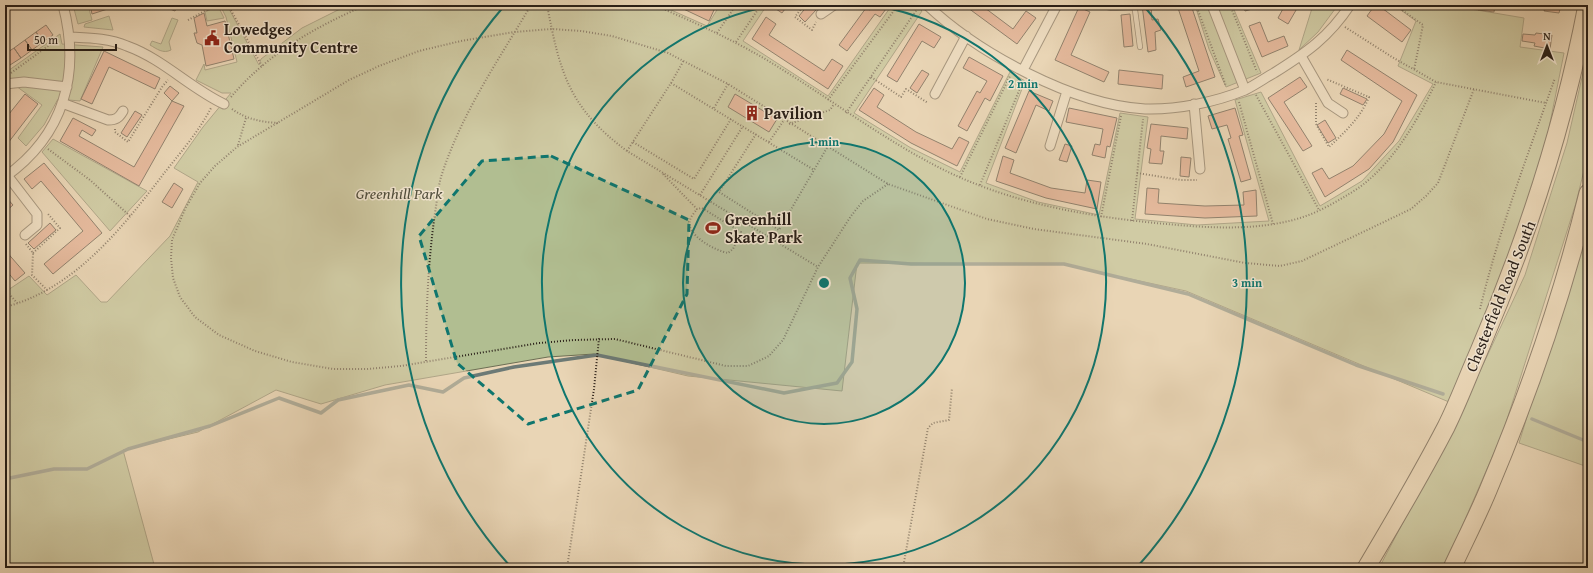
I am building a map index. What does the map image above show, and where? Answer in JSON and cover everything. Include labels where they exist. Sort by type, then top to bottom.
[{"type":"highway","name":"Chesterfield Road South","points":[[1366,568],[1414,488],[1447,425],[1512,274],[1541,190],[1565,106],[1587,5]]},
{"type":"highway","points":[[1452,568],[1489,489],[1526,392],[1556,306],[1588,193]]},
{"type":"street","points":[[25,235],[37,225],[37,214],[6,176],[29,158],[42,144],[54,125],[62,104],[67,87],[71,59],[69,34],[63,5]]},
{"type":"street","points":[[821,14],[834,5]]},
{"type":"street","points":[[927,5],[966,36],[990,52],[1022,69],[1067,90],[1099,101],[1144,109],[1194,104],[1241,91],[1301,56],[1325,37],[1338,23],[1350,5]]},
{"type":"street","points":[[1022,69],[1056,5]]},
{"type":"street","points":[[1212,5],[1241,91]]},
{"type":"street","points":[[69,34],[100,39],[127,46],[149,56],[215,100],[224,104]]},
{"type":"street","points":[[935,94],[966,36]]},
{"type":"street","points":[[1301,56],[1328,103],[1343,113]]},
{"type":"street","points":[[5,84],[24,82],[67,87]]},
{"type":"street","points":[[1050,146],[1067,90]]},
{"type":"street","points":[[62,104],[108,120],[114,120],[119,117],[123,111]]},
{"type":"street","points":[[1194,104],[1200,169]]},
{"type":"lane","points":[[1097,5],[1112,8],[1121,6],[1133,8],[1135,10],[1140,47]]},
{"type":"path","points":[[188,20],[216,5]]},
{"type":"path","points":[[228,5],[262,66]]},
{"type":"path","points":[[279,123],[263,122],[246,118],[224,104],[238,88],[262,66],[302,35],[366,5]]},
{"type":"path","points":[[426,361],[426,300],[432,236],[441,179],[453,144],[472,102],[530,5]]},
{"type":"path","points":[[547,5],[562,68],[573,95],[588,117],[609,137],[628,151],[818,267]]},
{"type":"path","points":[[717,33],[736,5]]},
{"type":"path","points":[[736,42],[761,5]]},
{"type":"path","points":[[804,5],[794,17],[812,30],[821,14]]},
{"type":"path","points":[[828,100],[898,5]]},
{"type":"path","points":[[846,113],[921,5]]},
{"type":"path","points":[[1196,5],[1241,91],[1319,210]]},
{"type":"path","points":[[1230,5],[1261,80]]},
{"type":"path","points":[[1395,5],[1423,25],[1414,70]]},
{"type":"path","points":[[1338,23],[1436,82],[1546,103]]},
{"type":"path","points":[[888,184],[863,201],[851,216],[818,267],[783,340],[769,356],[748,366],[726,366],[615,339],[599,338],[539,343],[401,366],[333,369],[292,362],[255,351],[219,335],[195,317],[180,297],[173,278],[171,258],[172,240],[185,209],[200,183],[215,166],[237,147],[349,80],[379,66],[426,49],[460,41],[514,32],[552,29],[581,31],[612,36],[668,53],[728,84],[789,124],[828,146],[888,184],[987,219],[1034,229],[1147,244],[1245,263],[1280,266],[1302,261],[1411,209],[1426,196],[1438,183],[1474,89]]},
{"type":"path","points":[[8,75],[69,34]]},
{"type":"path","points":[[628,151],[684,60]]},
{"type":"path","points":[[960,176],[1022,69]]},
{"type":"path","points":[[980,185],[1022,69]]},
{"type":"path","points":[[114,120],[115,132],[128,142],[162,87],[174,73]]},
{"type":"path","points":[[1479,312],[1493,257],[1508,209],[1556,74]]},
{"type":"path","points":[[871,77],[901,97],[906,89],[929,103],[935,94]]},
{"type":"path","points":[[671,83],[814,170]]},
{"type":"path","points":[[714,108],[728,84]]},
{"type":"path","points":[[1241,91],[1273,224]]},
{"type":"path","points":[[5,307],[18,304],[48,291],[65,280],[100,249],[130,216],[182,151],[207,115],[215,100]]},
{"type":"path","points":[[789,124],[830,110],[834,104]]},
{"type":"path","points":[[1101,217],[1123,106]]},
{"type":"path","points":[[1132,221],[1144,109]]},
{"type":"path","points":[[237,147],[241,139],[246,118]]},
{"type":"path","points":[[633,142],[694,179],[731,119]]},
{"type":"path","points":[[770,142],[784,120]]},
{"type":"path","points":[[700,195],[743,126]]},
{"type":"path","points":[[756,134],[719,192],[779,230],[828,146]]},
{"type":"path","points":[[42,144],[90,180],[130,216]]},
{"type":"path","points":[[1137,173],[1181,180],[1200,180],[1200,169]]},
{"type":"path","points":[[661,171],[697,209]]},
{"type":"path","points":[[702,208],[741,232],[733,249],[728,252],[723,252],[708,246],[692,232],[690,219],[697,209],[702,208]]},
{"type":"path","points":[[33,252],[60,228],[45,211],[37,214]]},
{"type":"path","points":[[25,235],[21,238],[33,252],[32,275],[48,291]]},
{"type":"path","points":[[5,289],[18,304]]},
{"type":"path","points":[[567,568],[599,338]]},
{"type":"path","points":[[903,568],[928,428],[933,423],[949,420],[952,388]]},
{"type":"highlighted area","points":[[551,156],[689,220],[687,294],[638,390],[528,424],[457,363],[419,236],[482,161]]},
{"type":"green space","points":[[73,5],[88,5],[92,20],[78,24]]},
{"type":"green space","name":"Greenhill Park","points":[[220,5],[227,5],[259,65],[261,59],[302,28],[348,5],[660,5],[707,26],[720,5],[767,5],[743,41],[828,96],[892,5],[916,5],[922,11],[854,113],[911,148],[960,172],[1010,72],[1025,81],[986,183],[1038,202],[1099,215],[1120,113],[1148,117],[1135,219],[1197,225],[1269,221],[1235,100],[1261,92],[1320,206],[1362,181],[1399,141],[1433,84],[1398,66],[1416,21],[1394,5],[1447,5],[1524,18],[1520,47],[1564,53],[1543,158],[1509,262],[1449,402],[1186,291],[1061,264],[857,263],[842,391],[688,376],[594,354],[548,357],[385,385],[321,404],[276,390],[198,432],[123,450],[155,568],[5,568],[5,287],[8,290],[29,276],[47,295],[76,275],[101,302],[107,302],[170,236],[198,182],[174,168],[203,127],[231,93],[222,93],[196,80],[204,64],[205,70],[237,62],[226,17]]},
{"type":"green space","points":[[1195,5],[1232,5],[1261,73],[1226,87],[1209,49]]},
{"type":"green space","points":[[1313,5],[1338,5],[1318,32],[1299,50]]},
{"type":"green space","points":[[218,6],[224,18],[207,21],[205,12]]},
{"type":"green space","points":[[109,16],[113,30],[84,27],[85,24]]},
{"type":"green space","points":[[172,18],[178,20],[169,42],[171,50],[163,51],[150,45],[152,41],[161,44]]},
{"type":"green space","points":[[60,34],[62,44],[103,47],[80,101],[58,99],[44,125],[26,146],[18,138],[42,105],[5,78],[5,73]]},
{"type":"green space","points":[[1588,51],[1588,154],[1576,203],[1503,432],[1444,568],[1379,568],[1459,416],[1525,275],[1567,143]]},
{"type":"green space","points":[[53,139],[147,191],[110,231],[42,152]]},
{"type":"green space","points":[[1588,217],[1588,467],[1519,443]]},
{"type":"building","points":[[90,5],[120,5],[92,14]]},
{"type":"building","points":[[160,5],[178,5],[175,11]]},
{"type":"building","points":[[675,5],[703,5],[714,10],[709,21]]},
{"type":"building","points":[[775,5],[788,5],[782,13],[773,7]]},
{"type":"building","points":[[808,5],[816,10],[805,22],[799,16]]},
{"type":"building","points":[[874,5],[889,5],[880,17],[875,14],[847,51],[839,45],[866,8],[870,10]]},
{"type":"building","points":[[964,5],[981,5],[1013,29],[1026,11],[1036,18],[1017,44]]},
{"type":"building","points":[[1142,5],[1151,5],[1152,20],[1158,19],[1161,30],[1155,32],[1156,50],[1148,52]]},
{"type":"building","points":[[1177,5],[1191,5],[1215,77],[1186,87],[1183,77],[1199,71]]},
{"type":"building","points":[[1243,5],[1255,5],[1256,8],[1245,11]]},
{"type":"building","points":[[1285,5],[1299,5],[1288,24],[1278,18]]},
{"type":"building","points":[[1375,5],[1378,5],[1411,30],[1402,42],[1367,16]]},
{"type":"building","points":[[1478,5],[1495,5],[1494,12],[1478,10]]},
{"type":"building","points":[[1532,5],[1561,5],[1559,13],[1544,11],[1545,8]]},
{"type":"building","points":[[1079,7],[1090,12],[1071,55],[1109,72],[1104,82],[1055,60]]},
{"type":"building","name":"Lowedges Community Centre","points":[[204,13],[207,26],[225,21],[234,59],[206,66],[202,45],[197,43],[194,33],[197,33],[194,18]]},
{"type":"building","points":[[1130,14],[1133,46],[1124,47],[1121,15]]},
{"type":"building","points":[[766,17],[776,24],[769,35],[824,71],[832,59],[843,66],[828,89],[752,39]]},
{"type":"building","points":[[1260,22],[1268,42],[1284,36],[1288,46],[1262,57],[1249,26]]},
{"type":"building","points":[[919,24],[941,37],[934,48],[922,41],[897,82],[887,76]]},
{"type":"building","points":[[46,25],[53,35],[43,42],[36,32]]},
{"type":"building","points":[[36,32],[43,42],[32,50],[25,40]]},
{"type":"building","points":[[1536,33],[1552,35],[1550,49],[1534,46],[1535,43],[1522,41],[1523,34],[1535,35]]},
{"type":"building","points":[[25,40],[32,50],[21,58],[14,48]]},
{"type":"building","points":[[14,48],[21,58],[10,65],[5,58],[5,54]]},
{"type":"building","points":[[1347,50],[1417,95],[1393,142],[1369,169],[1325,197],[1312,173],[1322,168],[1329,179],[1353,166],[1384,134],[1402,101],[1341,60]]},
{"type":"building","points":[[104,51],[160,78],[155,89],[109,67],[92,104],[81,99]]},
{"type":"building","points":[[969,57],[1003,76],[990,101],[985,98],[967,131],[958,126],[977,91],[980,93],[987,81],[963,68]]},
{"type":"building","points":[[922,70],[929,74],[917,93],[910,88]]},
{"type":"building","points":[[1119,70],[1163,75],[1162,89],[1118,84]]},
{"type":"building","points":[[1300,77],[1307,87],[1284,102],[1312,146],[1303,151],[1268,98]]},
{"type":"building","points":[[170,86],[179,93],[172,101],[164,93]]},
{"type":"building","points":[[874,88],[884,95],[877,107],[916,132],[952,149],[959,137],[969,142],[957,166],[911,143],[859,110]]},
{"type":"building","points":[[1343,88],[1367,99],[1363,105],[1340,94]]},
{"type":"building","points":[[1029,91],[1053,101],[1049,111],[1036,105],[1016,153],[1005,148]]},
{"type":"building","points":[[25,94],[38,104],[8,143],[5,141],[5,119]]},
{"type":"building","name":"Pavilion","points":[[735,94],[777,119],[769,132],[728,107]]},
{"type":"building","points":[[172,101],[184,106],[139,186],[60,141],[73,118],[96,130],[92,136],[82,130],[79,136],[134,167]]},
{"type":"building","points":[[1069,108],[1117,118],[1110,147],[1107,146],[1105,158],[1092,155],[1095,144],[1100,145],[1103,129],[1066,122]]},
{"type":"building","points":[[1235,108],[1243,135],[1239,136],[1251,179],[1241,182],[1228,139],[1231,138],[1227,125],[1212,129],[1208,116]]},
{"type":"building","points":[[135,111],[142,115],[127,137],[121,133]]},
{"type":"building","points":[[1325,120],[1336,138],[1328,143],[1317,125]]},
{"type":"building","points":[[1151,124],[1188,128],[1187,139],[1161,136],[1160,151],[1164,151],[1162,164],[1149,163],[1151,149],[1147,148]]},
{"type":"building","points":[[1065,144],[1072,146],[1067,162],[1059,160]]},
{"type":"building","points":[[1003,156],[1014,160],[1010,173],[1051,188],[1085,193],[1087,180],[1101,182],[1097,209],[1046,198],[996,181]]},
{"type":"building","points":[[1181,157],[1191,158],[1189,177],[1180,176]]},
{"type":"building","points":[[44,163],[102,233],[53,274],[44,264],[83,231],[41,181],[32,189],[24,179]]},
{"type":"building","points":[[174,183],[183,189],[172,208],[162,202]]},
{"type":"building","points":[[1147,188],[1159,189],[1158,203],[1205,206],[1244,205],[1243,192],[1256,190],[1257,216],[1205,218],[1145,214]]},
{"type":"building","points":[[5,196],[13,205],[5,212]]},
{"type":"building","points":[[50,223],[56,230],[34,249],[28,243]]},
{"type":"building","points":[[5,250],[25,273],[15,281],[5,269]]},
{"type":"waterway","points":[[5,479],[54,469],[87,469],[128,449],[210,426],[279,398],[321,413],[338,400],[409,385],[443,392],[464,378],[514,367],[597,355],[784,393],[837,383],[852,362],[857,309],[850,278],[860,260],[911,264],[1064,264],[1188,294],[1356,365],[1443,394]]},
{"type":"waterway","points":[[1532,419],[1588,442]]},
{"type":"place","name":"Lowedges Community Centre","points":[[212,38]]},
{"type":"place","name":"Pavilion","points":[[752,113]]},
{"type":"place","name":"Greenhill Skate Park","points":[[713,228]]}]
